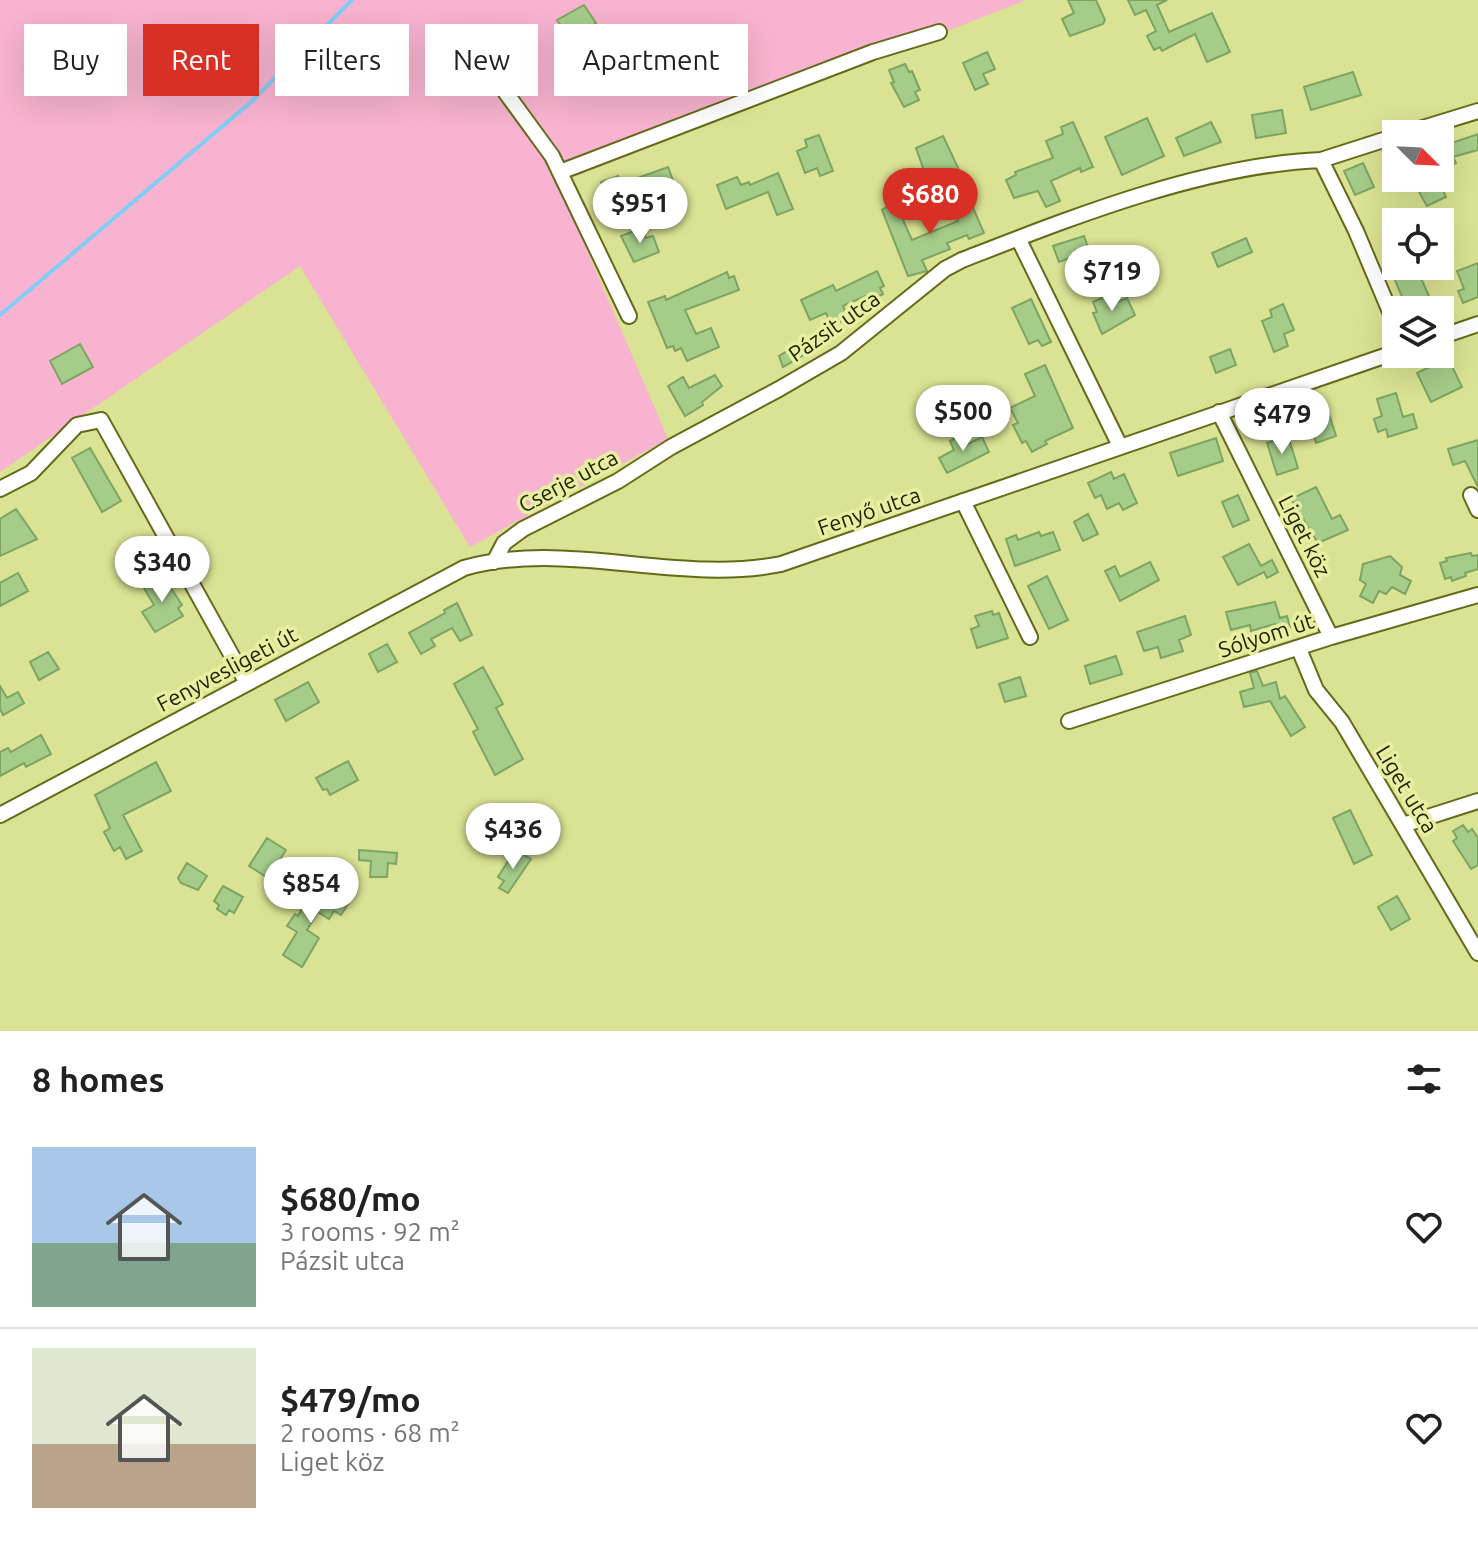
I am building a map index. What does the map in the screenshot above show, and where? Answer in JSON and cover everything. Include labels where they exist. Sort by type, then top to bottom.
[{"type":"street","points":[[560,172],[873,52],[939,32]]},
{"type":"street","points":[[508,96],[552,156],[629,316]]},
{"type":"street","points":[[1449,120],[1478,111]]},
{"type":"street","name":"Pázsit utca","points":[[671,447],[841,353],[945,269],[1182,183],[1242,170],[1321,160],[1382,140]]},
{"type":"street","points":[[1321,160],[1383,296]]},
{"type":"street","points":[[1019,240],[1120,446]]},
{"type":"street","points":[[1454,332],[1478,324]]},
{"type":"street","name":"Fenyő utca","points":[[476,565],[525,559],[718,570],[763,568],[800,559],[1382,357]]},
{"type":"street","name":"Liget köz","points":[[1219,412],[1331,637]]},
{"type":"street","points":[[0,489],[31,473],[77,425],[101,420],[247,683]]},
{"type":"street","name":"Cserje utca","points":[[494,562],[504,543],[512,536],[618,481],[671,447]]},
{"type":"street","points":[[1471,495],[1478,510]]},
{"type":"street","points":[[963,501],[1030,637]]},
{"type":"street","name":"Fenyvesligeti út","points":[[0,815],[447,575],[476,565]]},
{"type":"street","name":"Sólyom út","points":[[1069,721],[1331,637],[1478,595]]},
{"type":"street","name":"Liget utca","points":[[1299,649],[1316,690],[1342,722],[1478,953]]},
{"type":"street","points":[[1403,825],[1478,801]]},
{"type":"shaded area","points":[[0,0],[1026,0],[558,183],[668,439],[470,547],[300,266],[0,472]]},
{"type":"building","points":[[1068,0],[1096,0],[1105,20],[1103,24],[1070,36],[1062,19],[1074,13]]},
{"type":"building","points":[[1128,0],[1167,0],[1157,5],[1169,32],[1212,13],[1230,52],[1207,62],[1195,34],[1162,51],[1160,47],[1154,50],[1147,36],[1156,31],[1146,10],[1135,15]]},
{"type":"building","points":[[584,5],[596,23],[560,24],[557,20]]},
{"type":"building","points":[[987,52],[995,69],[983,74],[988,84],[975,90],[963,63]]},
{"type":"building","points":[[905,64],[909,72],[912,71],[920,90],[915,92],[919,100],[904,107],[891,83],[894,82],[889,70]]},
{"type":"building","points":[[1353,72],[1361,95],[1311,110],[1304,87]]},
{"type":"building","points":[[1282,110],[1286,133],[1256,138],[1252,115]]},
{"type":"building","points":[[1147,118],[1164,156],[1122,175],[1105,137]]},
{"type":"building","points":[[1073,122],[1093,167],[1081,172],[1080,168],[1051,181],[1060,201],[1046,207],[1038,191],[1014,198],[1006,180],[1016,175],[1015,172],[1053,158],[1046,141],[1063,134],[1061,127]]},
{"type":"building","points":[[1211,122],[1221,142],[1184,156],[1176,138]]},
{"type":"building","points":[[1478,134],[1478,150],[1454,157],[1454,142]]},
{"type":"building","points":[[819,135],[833,171],[820,176],[817,168],[805,173],[797,151],[807,147],[805,140]]},
{"type":"building","points":[[943,136],[960,172],[929,185],[916,148]]},
{"type":"building","points":[[1363,163],[1374,187],[1355,195],[1344,171]]},
{"type":"building","points":[[668,167],[675,186],[611,210],[601,182],[618,176],[621,184]]},
{"type":"building","points":[[778,173],[793,209],[777,215],[768,192],[726,209],[717,185],[737,177],[741,185],[749,182],[750,185]]},
{"type":"building","points":[[1419,192],[1444,192],[1446,197],[1427,206]]},
{"type":"building","points":[[970,201],[984,233],[969,239],[967,235],[947,243],[950,249],[922,260],[927,271],[908,276],[882,210],[895,202],[912,240],[958,221],[952,208]]},
{"type":"building","points":[[642,228],[646,238],[653,236],[659,252],[634,262],[621,236]]},
{"type":"building","points":[[1084,236],[1094,264],[1099,263],[1103,274],[1085,280],[1076,256],[1059,262],[1053,246]]},
{"type":"building","points":[[1246,238],[1252,252],[1218,267],[1212,253]]},
{"type":"building","points":[[1478,263],[1478,297],[1463,303],[1458,291],[1464,289],[1457,271]]},
{"type":"building","points":[[877,271],[884,286],[880,288],[883,294],[870,301],[867,295],[843,306],[848,318],[832,326],[826,313],[810,320],[801,300],[833,285],[836,291]]},
{"type":"building","points":[[727,272],[729,278],[734,276],[739,290],[685,310],[696,334],[711,328],[719,347],[687,361],[681,348],[675,351],[673,346],[667,348],[648,302],[665,296],[666,300]]},
{"type":"building","points":[[1395,280],[1422,280],[1429,296],[1402,296]]},
{"type":"building","points":[[1108,295],[1113,304],[1127,298],[1135,315],[1102,334],[1093,313],[1097,312],[1093,302]]},
{"type":"building","points":[[1031,299],[1051,342],[1042,346],[1038,340],[1029,344],[1012,308]]},
{"type":"building","points":[[1283,304],[1294,330],[1284,334],[1288,346],[1274,352],[1262,321],[1272,317],[1270,310]]},
{"type":"building","points":[[802,342],[809,352],[783,367],[779,356]]},
{"type":"building","points":[[80,344],[93,367],[62,384],[50,361]]},
{"type":"building","points":[[1230,349],[1236,365],[1216,373],[1210,357]]},
{"type":"building","points":[[1045,365],[1073,428],[1045,441],[1047,444],[1032,452],[1026,441],[1022,443],[1013,425],[1018,423],[1010,408],[1035,396],[1025,374]]},
{"type":"building","points":[[1427,368],[1453,368],[1462,387],[1431,402],[1417,373]]},
{"type":"building","points":[[715,375],[722,386],[702,402],[703,405],[685,416],[668,386],[683,377],[689,388]]},
{"type":"building","points":[[1396,393],[1403,417],[1413,414],[1417,428],[1388,437],[1386,429],[1378,432],[1374,419],[1382,416],[1377,399]]},
{"type":"building","points":[[1325,402],[1336,436],[1316,443],[1305,408]]},
{"type":"building","points":[[964,434],[968,444],[982,437],[989,452],[947,473],[939,458],[954,450],[950,441]]},
{"type":"building","points":[[1288,436],[1298,468],[1277,475],[1267,443]]},
{"type":"building","points":[[1216,438],[1223,461],[1178,476],[1170,453]]},
{"type":"building","points":[[1478,440],[1478,487],[1465,461],[1453,465],[1448,449]]},
{"type":"building","points":[[90,448],[121,501],[102,512],[72,458]]},
{"type":"building","points":[[1111,472],[1114,479],[1124,474],[1137,503],[1123,510],[1119,503],[1107,509],[1101,495],[1095,498],[1088,483]]},
{"type":"building","points":[[1316,487],[1332,519],[1340,515],[1348,530],[1318,543],[1291,499]]},
{"type":"building","points":[[1238,495],[1249,520],[1233,527],[1222,502]]},
{"type":"building","points":[[16,509],[37,539],[0,556],[0,519]]},
{"type":"building","points":[[1088,514],[1098,534],[1083,541],[1074,522]]},
{"type":"building","points":[[1039,532],[1041,536],[1053,532],[1060,550],[1015,566],[1006,539],[1016,535],[1018,540]]},
{"type":"building","points":[[1249,544],[1261,566],[1272,560],[1278,572],[1267,578],[1264,572],[1238,585],[1223,557]]},
{"type":"building","points":[[1471,553],[1472,556],[1478,555],[1478,569],[1452,581],[1451,577],[1445,579],[1440,563],[1447,561],[1446,558]]},
{"type":"building","points":[[1390,556],[1402,567],[1400,575],[1411,581],[1405,594],[1392,587],[1386,594],[1379,591],[1373,603],[1360,596],[1366,584],[1360,580],[1363,564]]},
{"type":"building","points":[[1150,562],[1159,580],[1120,601],[1105,571],[1115,566],[1120,577]]},
{"type":"building","points":[[18,573],[28,591],[0,606],[0,583]]},
{"type":"building","points":[[162,574],[182,605],[178,608],[183,616],[155,632],[142,612],[154,605],[142,585]]},
{"type":"building","points":[[1047,576],[1068,620],[1049,629],[1028,586]]},
{"type":"building","points":[[1275,602],[1280,618],[1287,616],[1290,627],[1277,630],[1275,624],[1251,631],[1250,625],[1231,630],[1226,612]]},
{"type":"building","points":[[457,603],[472,635],[460,641],[452,628],[431,639],[435,646],[421,654],[409,633]]},
{"type":"building","points":[[992,611],[993,615],[999,613],[1008,638],[977,648],[971,629],[979,626],[975,616]]},
{"type":"building","points":[[1185,616],[1191,635],[1179,640],[1183,651],[1161,658],[1158,647],[1144,651],[1137,632]]},
{"type":"building","points":[[387,644],[397,662],[378,672],[369,654]]},
{"type":"building","points":[[48,652],[59,669],[39,680],[30,662]]},
{"type":"building","points":[[1116,656],[1122,674],[1090,684],[1085,666]]},
{"type":"building","points":[[483,667],[503,704],[496,708],[523,759],[495,775],[473,732],[478,729],[454,684]]},
{"type":"building","points":[[1257,671],[1263,686],[1276,682],[1280,699],[1285,696],[1305,727],[1291,736],[1270,701],[1244,707],[1240,692],[1254,688],[1250,673]]},
{"type":"building","points":[[1020,677],[1026,696],[1005,702],[999,684]]},
{"type":"building","points":[[308,682],[319,702],[286,721],[275,700]]},
{"type":"building","points":[[0,686],[7,698],[18,692],[24,703],[3,715]]},
{"type":"building","points":[[41,735],[51,754],[26,767],[24,763],[0,776],[0,752],[8,748],[11,752]]},
{"type":"building","points":[[348,761],[358,780],[330,795],[316,778]]},
{"type":"building","points":[[156,762],[171,791],[123,815],[142,851],[126,859],[120,847],[114,851],[104,832],[110,828],[95,795]]},
{"type":"building","points":[[1350,810],[1372,855],[1354,864],[1333,818]]},
{"type":"building","points":[[1463,825],[1468,832],[1472,829],[1478,838],[1478,865],[1471,869],[1453,841],[1457,838],[1453,831]]},
{"type":"building","points":[[267,838],[286,850],[268,878],[249,866]]},
{"type":"building","points":[[359,850],[397,853],[396,864],[388,863],[387,877],[370,877],[371,861],[359,860]]},
{"type":"building","points":[[521,853],[531,859],[508,893],[499,888],[504,881],[498,877],[512,855],[517,859]]},
{"type":"building","points":[[187,863],[207,876],[198,890],[181,883],[178,878]]},
{"type":"building","points":[[223,886],[243,897],[234,913],[229,910],[226,915],[217,909],[219,905],[214,901]]},
{"type":"building","points":[[326,890],[348,904],[341,915],[334,911],[329,919],[318,912],[307,930],[319,938],[302,967],[283,955],[297,932],[287,926],[295,914],[298,916],[312,891],[322,897]]},
{"type":"building","points":[[1397,896],[1410,919],[1391,930],[1378,907]]},
{"type":"waterway","points":[[0,315],[251,102],[352,0]]}]
